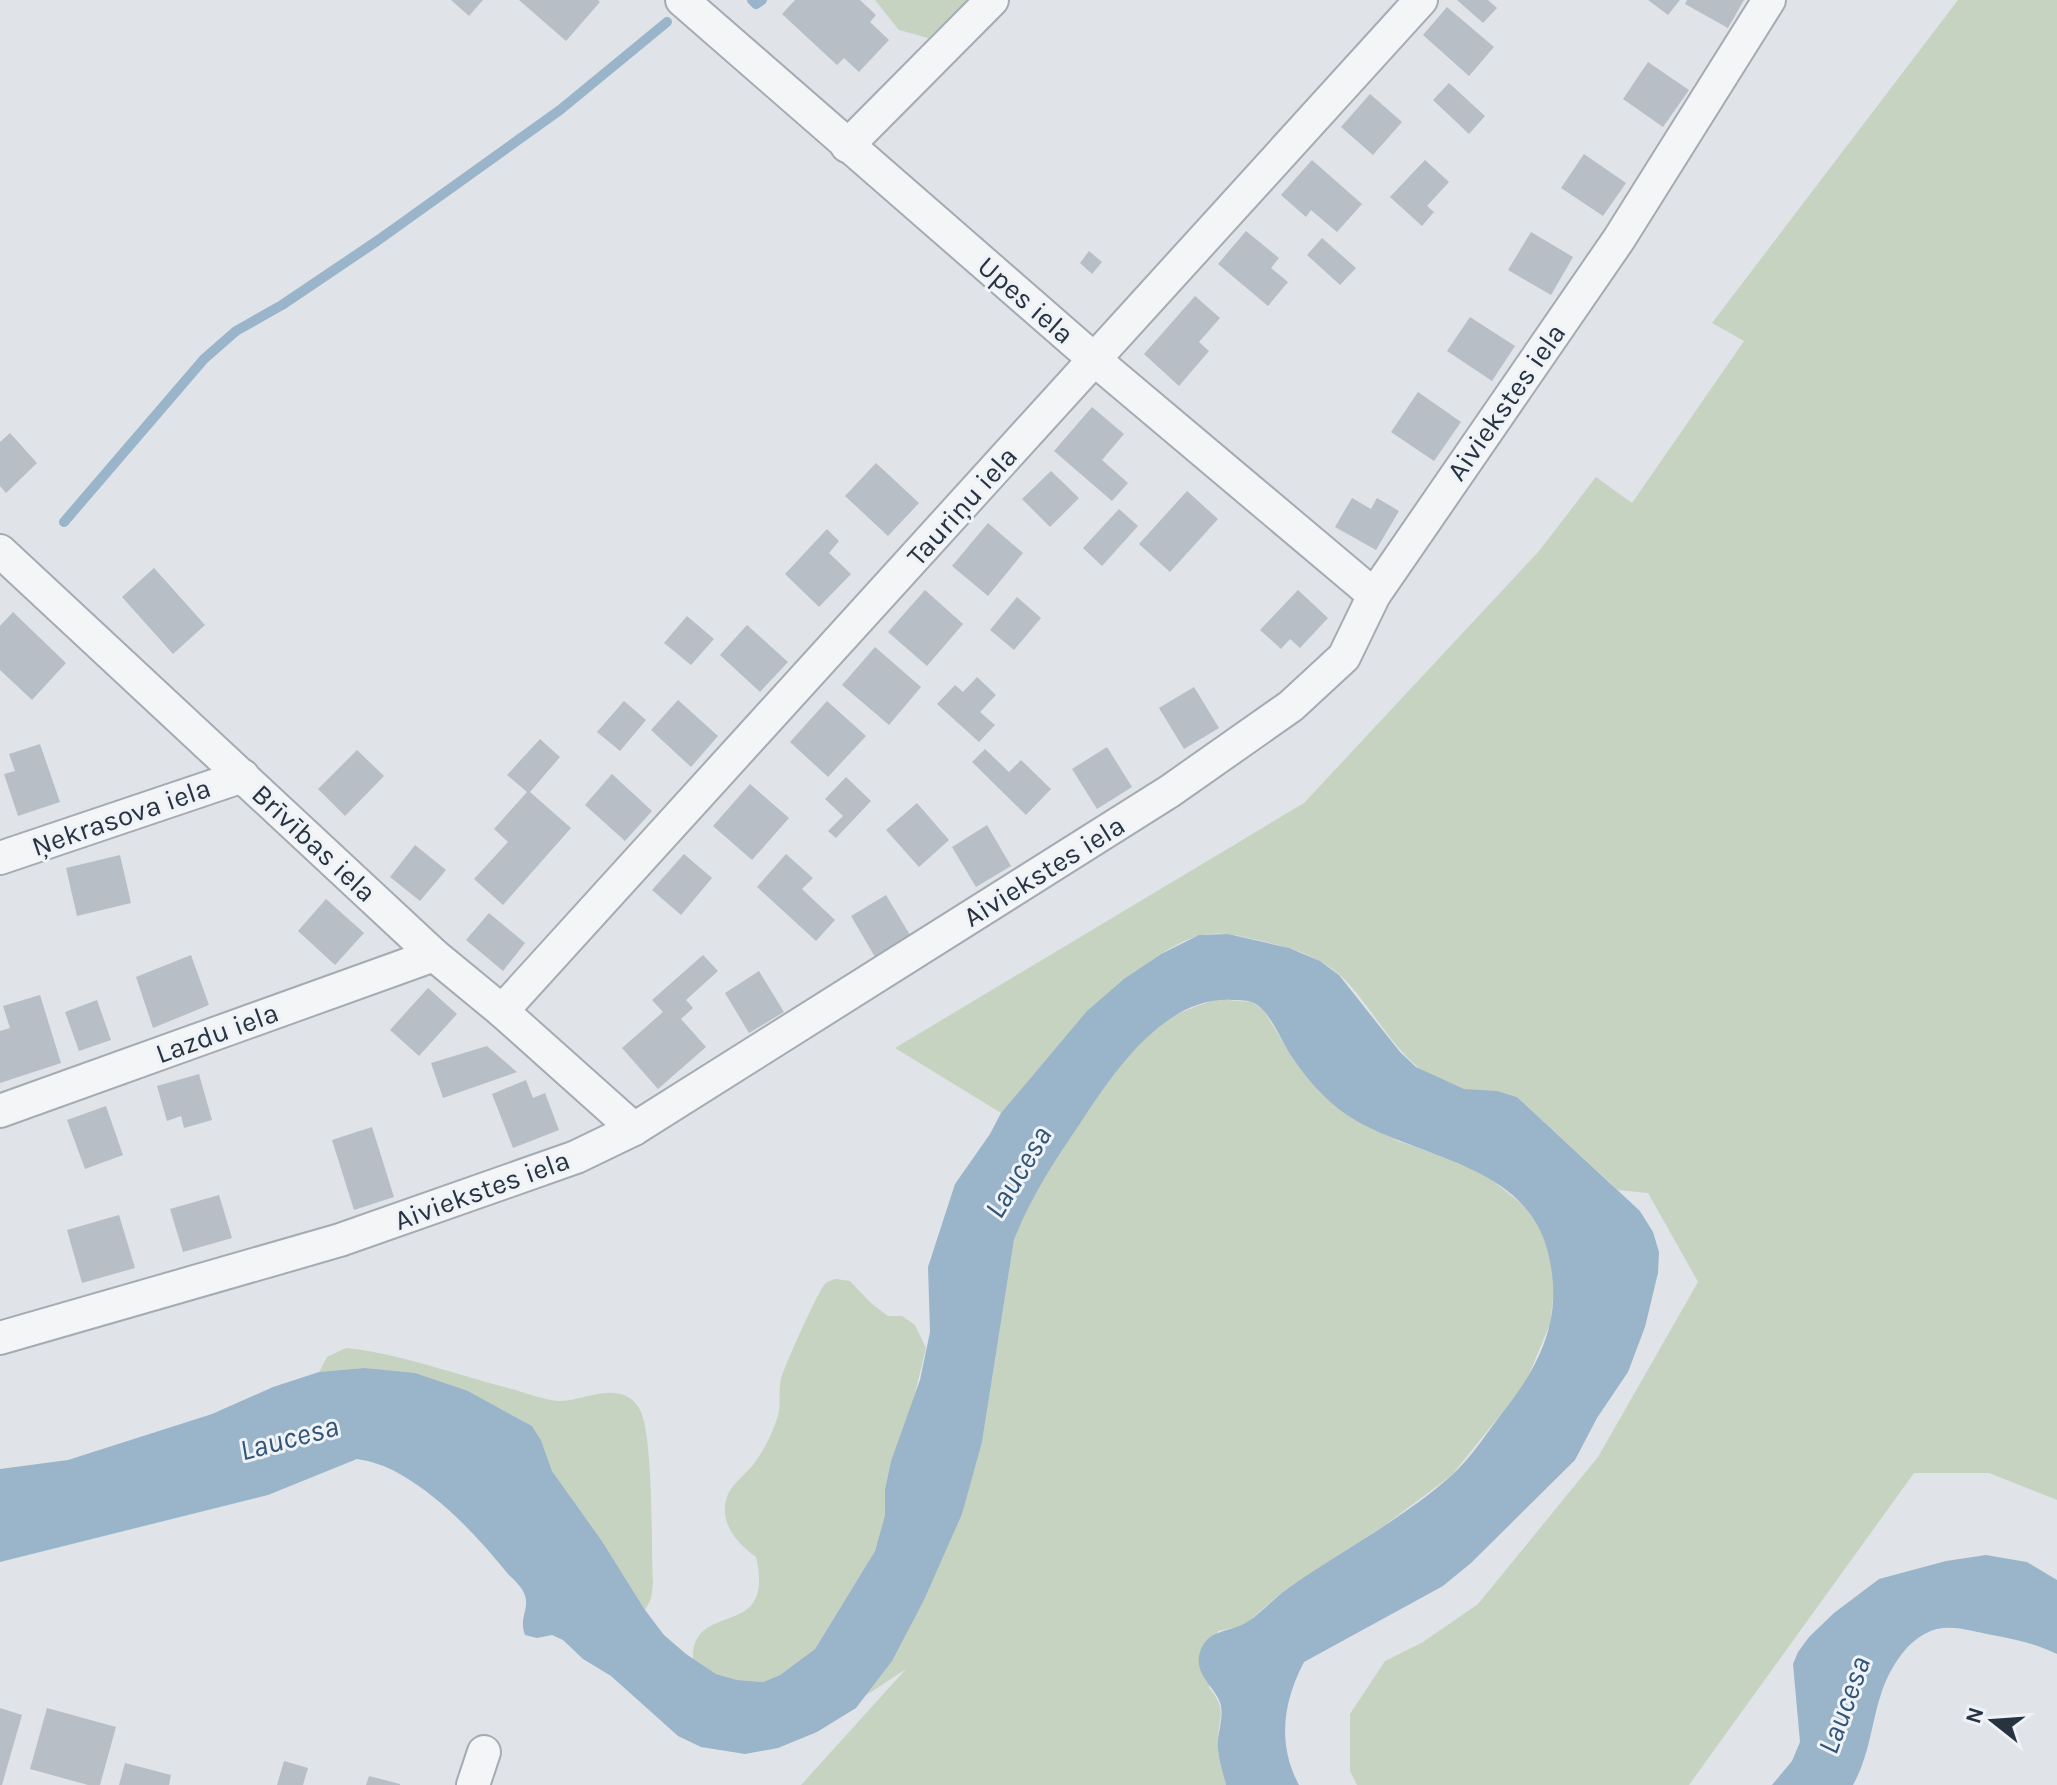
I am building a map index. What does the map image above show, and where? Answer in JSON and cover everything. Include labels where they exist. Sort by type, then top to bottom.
[{"type":"street","name":"Upes iela","points":[[682,0],[1095,360],[1374,595]]},
{"type":"street","points":[[847,146],[992,0]]},
{"type":"street","name":"Tauriņu iela","points":[[502,1011],[1421,0]]},
{"type":"street","name":"Aiviekstes iela","points":[[0,1338],[340,1240],[576,1157],[634,1129],[1157,799],[1291,706],[1344,657],[1374,595],[1619,239],[1769,0]]},
{"type":"street","name":"Brīvības iela","points":[[0,551],[434,955],[634,1129]]},
{"type":"street","name":"Ņekrasova iela","points":[[0,858],[243,776]]},
{"type":"street","name":"Lazdu iela","points":[[0,1111],[434,955]]},
{"type":"street","points":[[473,1785],[484,1752]]},
{"type":"green space","points":[[875,0],[970,0],[928,38],[899,30]]},
{"type":"green space","points":[[1958,0],[2057,0],[2057,1500],[1989,1473],[1914,1473],[1689,1785],[1357,1785],[1350,1771],[1350,1714],[1385,1661],[1423,1642],[1478,1604],[1598,1457],[1698,1282],[1648,1193],[1618,1190],[1517,1097],[1463,1089],[1442,1082],[1424,1071],[1394,1043],[1341,976],[1325,964],[1289,948],[1244,937],[1216,933],[1198,936],[1177,944],[1145,965],[1086,1016],[1001,1113],[895,1048],[1304,803],[1539,551],[1596,477],[1632,503],[1744,341],[1712,323]]},
{"type":"green space","points":[[1216,999],[1252,1002],[1264,1011],[1294,1060],[1319,1091],[1347,1115],[1398,1141],[1461,1163],[1492,1180],[1528,1209],[1544,1233],[1555,1282],[1550,1324],[1525,1384],[1452,1475],[1385,1525],[1285,1590],[1243,1626],[1218,1631],[1209,1688],[1221,1710],[1218,1747],[1226,1785],[801,1785],[906,1669],[865,1696],[924,1600],[982,1442],[1014,1240],[1040,1184],[1102,1088],[1148,1035],[1170,1018]]},
{"type":"green space","points":[[836,1279],[850,1281],[888,1316],[902,1316],[915,1325],[926,1348],[912,1406],[891,1461],[885,1489],[885,1515],[875,1551],[815,1649],[780,1675],[763,1682],[737,1680],[716,1674],[693,1659],[696,1641],[705,1629],[745,1611],[754,1601],[759,1584],[756,1557],[737,1540],[728,1526],[726,1500],[730,1490],[752,1466],[767,1442],[778,1416],[781,1379],[788,1361],[821,1289],[827,1282]]},
{"type":"green space","points":[[346,1348],[409,1360],[553,1400],[612,1393],[631,1399],[644,1421],[649,1465],[653,1584],[651,1599],[645,1610],[602,1541],[552,1471],[541,1440],[532,1426],[468,1391],[364,1368],[319,1372],[327,1357]]},
{"type":"water","name":"Laucesa","points":[[1228,934],[1289,948],[1320,961],[1339,975],[1400,1052],[1416,1067],[1464,1089],[1497,1091],[1517,1097],[1640,1211],[1653,1232],[1659,1252],[1658,1273],[1645,1327],[1628,1372],[1597,1418],[1575,1460],[1471,1563],[1443,1586],[1304,1662],[1291,1692],[1285,1723],[1288,1754],[1299,1785],[1226,1785],[1218,1749],[1221,1704],[1199,1666],[1204,1644],[1214,1635],[1252,1618],[1287,1589],[1412,1507],[1458,1469],[1531,1371],[1550,1323],[1553,1282],[1549,1257],[1537,1225],[1519,1201],[1494,1182],[1466,1167],[1375,1130],[1347,1115],[1324,1096],[1304,1073],[1266,1013],[1254,1003],[1246,1001],[1207,1002],[1184,1011],[1142,1042],[1107,1084],[1043,1181],[1014,1240],[982,1442],[962,1514],[924,1600],[892,1661],[856,1708],[817,1732],[778,1748],[745,1754],[701,1747],[678,1736],[611,1676],[583,1659],[563,1640],[552,1635],[537,1638],[525,1635],[526,1599],[523,1590],[471,1532],[414,1482],[388,1468],[362,1460],[357,1459],[268,1495],[0,1562],[0,1469],[68,1460],[212,1414],[273,1387],[319,1372],[364,1368],[415,1373],[468,1391],[532,1426],[541,1440],[552,1471],[602,1541],[645,1610],[664,1635],[686,1654],[716,1674],[737,1680],[763,1682],[780,1675],[815,1649],[875,1551],[885,1515],[885,1489],[891,1461],[920,1380],[930,1332],[928,1267],[955,1184],[1001,1113],[1087,1011],[1124,979],[1161,954],[1199,935]]},
{"type":"water","name":"Laucesa","points":[[1986,1555],[2027,1562],[2057,1580],[2057,1654],[2025,1642],[1965,1629],[1944,1628],[1927,1633],[1902,1653],[1890,1672],[1853,1785],[1772,1785],[1792,1761],[1800,1742],[1793,1664],[1809,1637],[1834,1613],[1879,1579],[1946,1561]]},
{"type":"building","points":[[451,0],[483,0],[469,16]]},
{"type":"building","points":[[519,0],[598,0],[600,2],[566,41]]},
{"type":"building","points":[[795,0],[860,0],[876,15],[870,22],[889,40],[859,72],[844,58],[837,65],[782,14]]},
{"type":"building","points":[[1457,0],[1488,0],[1497,8],[1483,23]]},
{"type":"building","points":[[1648,0],[1680,0],[1668,15]]},
{"type":"building","points":[[1687,0],[1744,0],[1728,28],[1685,4]]},
{"type":"building","points":[[1447,7],[1494,47],[1469,76],[1423,35]]},
{"type":"building","points":[[1648,62],[1689,90],[1663,127],[1623,99]]},
{"type":"building","points":[[1449,83],[1485,116],[1469,134],[1433,100]]},
{"type":"building","points":[[1370,94],[1402,122],[1373,155],[1341,127]]},
{"type":"building","points":[[1584,154],[1626,183],[1603,216],[1561,188]]},
{"type":"building","points":[[1312,160],[1362,204],[1337,232],[1311,210],[1306,217],[1281,195]]},
{"type":"building","points":[[1425,160],[1449,182],[1427,206],[1434,212],[1422,226],[1390,197]]},
{"type":"building","points":[[1246,231],[1279,258],[1271,268],[1288,282],[1268,306],[1218,264]]},
{"type":"building","points":[[1531,232],[1573,257],[1551,295],[1508,270]]},
{"type":"building","points":[[1322,238],[1356,268],[1340,285],[1307,255]]},
{"type":"building","points":[[1089,251],[1102,262],[1092,274],[1080,263]]},
{"type":"building","points":[[1195,296],[1220,318],[1199,342],[1209,351],[1179,386],[1144,354]]},
{"type":"building","points":[[1470,317],[1515,346],[1492,381],[1447,351]]},
{"type":"building","points":[[1418,392],[1461,422],[1434,461],[1391,432]]},
{"type":"building","points":[[1092,407],[1124,434],[1102,460],[1128,483],[1112,501],[1054,451]]},
{"type":"building","points":[[10,433],[37,463],[6,493],[0,486],[0,442]]},
{"type":"building","points":[[876,463],[919,503],[888,536],[845,496]]},
{"type":"building","points":[[1051,471],[1079,498],[1050,527],[1022,499]]},
{"type":"building","points":[[1187,491],[1218,519],[1170,572],[1139,544]]},
{"type":"building","points":[[1352,498],[1371,509],[1377,498],[1399,511],[1376,550],[1335,527]]},
{"type":"building","points":[[1119,509],[1138,526],[1102,566],[1083,548]]},
{"type":"building","points":[[988,523],[1023,553],[988,596],[952,566]]},
{"type":"building","points":[[827,529],[839,541],[829,553],[851,574],[819,607],[785,574]]},
{"type":"building","points":[[154,568],[205,625],[173,654],[122,597]]},
{"type":"building","points":[[925,590],[963,624],[927,666],[888,632]]},
{"type":"building","points":[[1298,590],[1328,618],[1300,648],[1290,639],[1281,649],[1260,630]]},
{"type":"building","points":[[1017,597],[1041,618],[1014,650],[990,630]]},
{"type":"building","points":[[13,612],[66,663],[32,700],[0,670],[0,626]]},
{"type":"building","points":[[687,616],[714,639],[691,665],[664,643]]},
{"type":"building","points":[[747,625],[788,662],[760,692],[720,655]]},
{"type":"building","points":[[875,647],[921,687],[889,725],[842,685]]},
{"type":"building","points":[[977,677],[996,695],[980,712],[995,725],[979,742],[937,704],[955,685],[963,692]]},
{"type":"building","points":[[1194,687],[1219,728],[1184,749],[1159,708]]},
{"type":"building","points":[[678,700],[718,736],[691,767],[651,730]]},
{"type":"building","points":[[624,701],[646,720],[620,751],[597,732]]},
{"type":"building","points":[[827,701],[866,736],[828,777],[790,742]]},
{"type":"building","points":[[540,739],[560,757],[530,792],[571,828],[503,905],[474,879],[508,842],[494,829],[527,792],[507,775]]},
{"type":"building","points":[[40,744],[60,802],[18,816],[4,774],[15,771],[9,754]]},
{"type":"building","points":[[1107,747],[1132,787],[1097,809],[1072,769]]},
{"type":"building","points":[[985,749],[1009,772],[1021,760],[1051,789],[1026,815],[972,762]]},
{"type":"building","points":[[357,750],[384,776],[345,816],[318,789]]},
{"type":"building","points":[[612,774],[652,811],[625,841],[585,805]]},
{"type":"building","points":[[846,777],[871,801],[836,838],[828,831],[843,816],[825,799]]},
{"type":"building","points":[[750,784],[789,818],[752,860],[713,826]]},
{"type":"building","points":[[917,803],[949,840],[919,867],[886,830]]},
{"type":"building","points":[[987,825],[1011,866],[976,887],[952,847]]},
{"type":"building","points":[[415,845],[446,870],[420,901],[390,877]]},
{"type":"building","points":[[684,854],[712,878],[681,915],[652,890]]},
{"type":"building","points":[[786,854],[813,878],[802,889],[835,920],[816,941],[757,887]]},
{"type":"building","points":[[120,855],[131,903],[77,916],[66,868]]},
{"type":"building","points":[[886,895],[910,935],[875,957],[851,916]]},
{"type":"building","points":[[326,899],[364,933],[335,965],[298,931]]},
{"type":"building","points":[[489,913],[525,943],[503,971],[466,940]]},
{"type":"building","points":[[191,955],[209,1005],[153,1028],[136,977]]},
{"type":"building","points":[[703,955],[718,971],[686,1000],[693,1008],[681,1019],[706,1047],[658,1089],[622,1048],[663,1012],[652,1000]]},
{"type":"building","points":[[759,971],[784,1012],[749,1033],[725,993]]},
{"type":"building","points":[[428,988],[457,1014],[419,1056],[390,1030]]},
{"type":"building","points":[[40,995],[61,1063],[0,1083],[0,1031],[10,1028],[3,1006]]},
{"type":"building","points":[[97,1000],[111,1040],[79,1051],[65,1012]]},
{"type":"building","points":[[487,1046],[517,1072],[443,1098],[431,1063]]},
{"type":"building","points":[[199,1074],[212,1120],[184,1128],[181,1116],[167,1121],[157,1086]]},
{"type":"building","points":[[526,1080],[533,1098],[545,1093],[559,1130],[513,1148],[492,1094]]},
{"type":"building","points":[[106,1106],[123,1155],[85,1169],[67,1120]]},
{"type":"building","points":[[372,1127],[394,1197],[354,1210],[332,1140]]},
{"type":"building","points":[[219,1195],[232,1238],[183,1252],[170,1209]]},
{"type":"building","points":[[119,1215],[135,1268],[82,1283],[67,1230]]},
{"type":"building","points":[[0,1708],[22,1715],[2,1785],[0,1785]]},
{"type":"building","points":[[47,1708],[116,1727],[100,1785],[88,1785],[30,1769]]},
{"type":"building","points":[[284,1761],[308,1768],[303,1785],[277,1785]]},
{"type":"building","points":[[125,1763],[171,1775],[169,1785],[119,1785]]},
{"type":"building","points":[[369,1776],[400,1784],[400,1785],[366,1785]]},
{"type":"waterway","points":[[752,0],[756,4],[762,0]]},
{"type":"waterway","points":[[64,522],[204,359],[236,331],[282,305],[377,241],[560,110],[667,22]]}]
